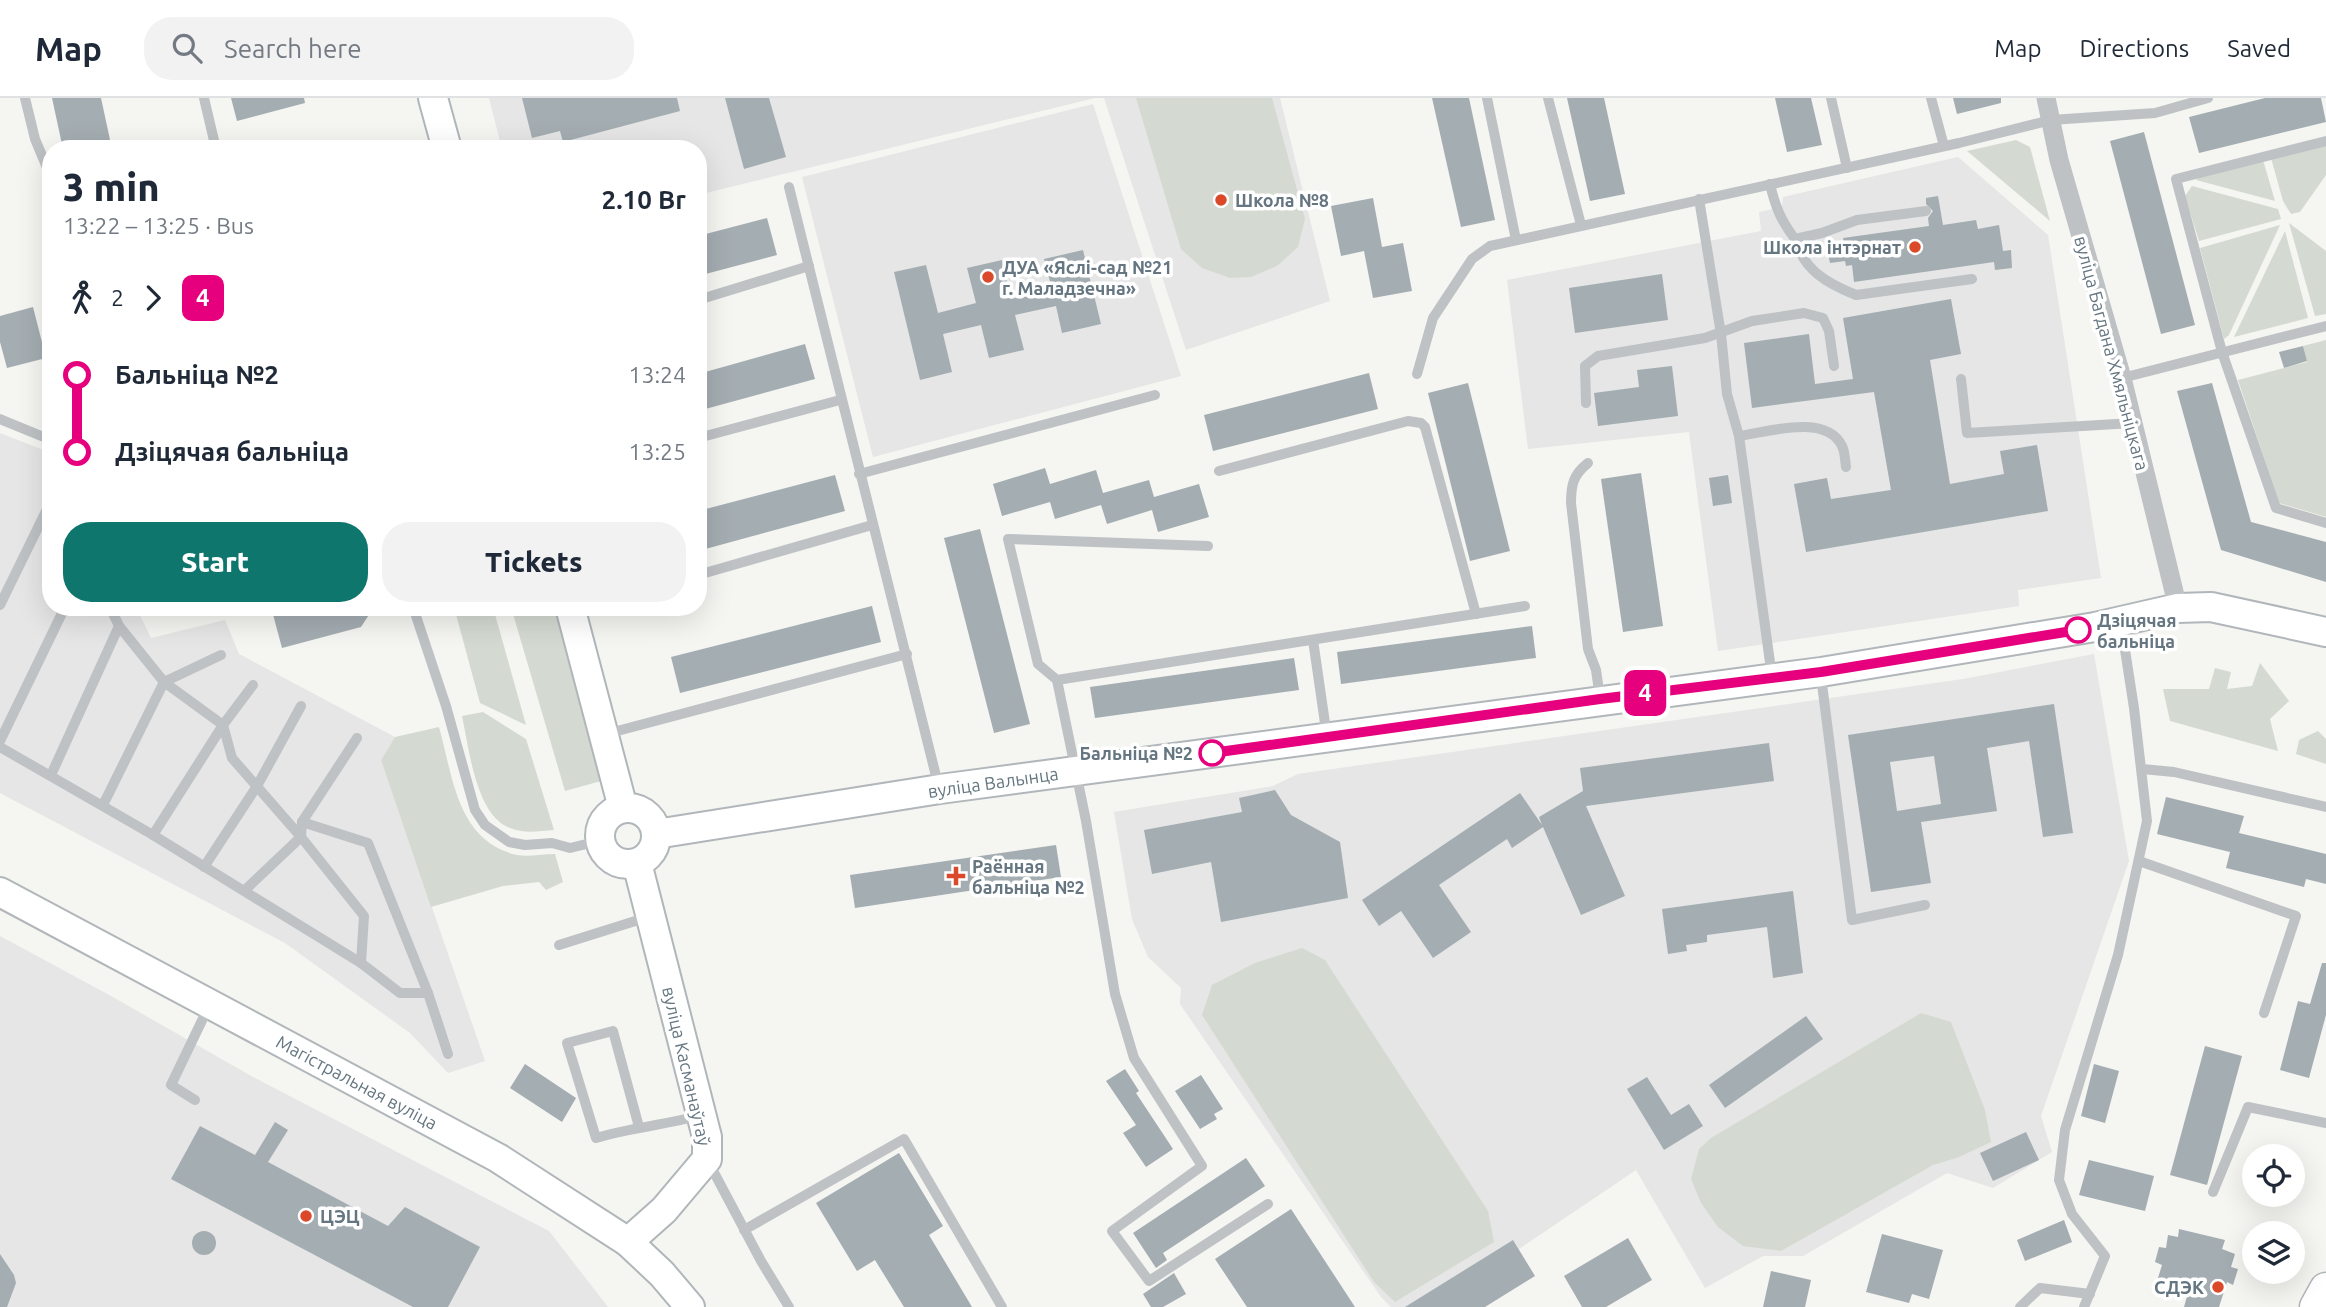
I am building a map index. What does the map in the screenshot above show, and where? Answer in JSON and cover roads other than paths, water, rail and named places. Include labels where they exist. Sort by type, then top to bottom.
[{"type":"main road","points":[[2316,1307],[2326,1289]]},
{"type":"street","points":[[433,98],[445,140]]},
{"type":"street","name":"вуліца Багдана Хмяльніцкага","points":[[2046,98],[2059,160],[2122,377],[2178,608]]},
{"type":"street","name":"вуліца Валынца","points":[[656,834],[940,789],[1600,699],[1821,672],[2121,622],[2178,608],[2211,607],[2326,632]]},
{"type":"street","points":[[577,616],[623,808]]},
{"type":"street","points":[[623,808],[645,813],[656,834],[653,848],[637,863],[615,862],[602,849],[599,841],[603,822],[609,815],[623,808]]},
{"type":"street","name":"вуліца Касманаўтаў","points":[[628,1242],[664,1210],[707,1159],[707,1137],[702,1115],[637,863]]},
{"type":"street","name":"Магістральная вуліца","points":[[0,892],[498,1158],[628,1242],[662,1274],[690,1307]]},
{"type":"lane","points":[[25,98],[42,156]]},
{"type":"lane","points":[[204,98],[214,140]]},
{"type":"lane","points":[[1487,98],[1516,240]]},
{"type":"lane","points":[[1548,98],[1581,225]]},
{"type":"lane","points":[[1830,98],[1847,167]]},
{"type":"lane","points":[[1931,98],[1944,146]]},
{"type":"lane","points":[[1417,374],[1433,318],[1472,259],[1490,246],[2051,120],[2155,113],[2208,98]]},
{"type":"lane","points":[[2326,141],[2176,179],[2222,352],[2276,508],[2326,523]]},
{"type":"lane","points":[[1770,184],[1775,208],[1783,224],[1796,239],[1800,257],[1807,266],[1842,290],[1856,295],[1972,279]]},
{"type":"lane","points":[[789,187],[940,789]]},
{"type":"lane","points":[[1699,198],[1721,334],[1727,394],[1739,436],[1773,677]]},
{"type":"lane","points":[[1796,239],[1857,220],[1926,211]]},
{"type":"lane","points":[[707,297],[808,266]]},
{"type":"lane","points":[[1586,403],[1585,366],[1589,360],[1618,351],[1721,334],[1752,321],[1804,313],[1823,318],[1829,331],[1834,366]]},
{"type":"lane","points":[[2122,377],[2326,326]]},
{"type":"lane","points":[[1961,379],[1967,433],[2133,423]]},
{"type":"lane","points":[[859,474],[1155,395]]},
{"type":"lane","points":[[707,436],[841,400]]},
{"type":"lane","points":[[0,419],[42,436]]},
{"type":"lane","points":[[1219,471],[1408,421],[1421,424],[1476,614]]},
{"type":"lane","points":[[1739,436],[1810,426],[1825,428],[1843,447],[1846,467]]},
{"type":"lane","points":[[1588,463],[1576,472],[1571,485],[1571,503],[1583,617],[1600,699]]},
{"type":"lane","points":[[0,603],[42,519]]},
{"type":"lane","points":[[707,572],[872,525]]},
{"type":"lane","points":[[1208,546],[1008,539],[1038,664],[1057,680],[1076,771],[1115,994],[1133,1058],[1202,1166],[1112,1231],[1149,1281],[1268,1204]]},
{"type":"lane","points":[[1057,680],[1525,606]]},
{"type":"lane","points":[[0,741],[61,616]]},
{"type":"lane","points":[[114,616],[119,626],[164,682],[223,724],[232,758],[301,837],[364,916],[361,963]]},
{"type":"lane","points":[[416,616],[446,706],[475,810],[485,825],[509,842],[525,845],[552,843],[570,848],[599,841]]},
{"type":"lane","points":[[2084,1307],[2105,1256],[2072,1214],[2059,1180],[2065,1130],[2118,955],[2147,821],[2121,622]]},
{"type":"lane","points":[[51,775],[119,626]]},
{"type":"lane","points":[[1313,640],[1327,738]]},
{"type":"lane","points":[[604,734],[907,654]]},
{"type":"lane","points":[[103,805],[164,682],[221,656]]},
{"type":"lane","points":[[1821,672],[1852,920],[1925,905]]},
{"type":"lane","points":[[153,835],[223,724],[253,685]]},
{"type":"lane","points":[[204,867],[257,786],[302,706]]},
{"type":"lane","points":[[244,890],[301,837],[302,822],[356,738]]},
{"type":"lane","points":[[0,747],[244,890],[361,963],[400,993],[428,993]]},
{"type":"lane","points":[[2142,769],[2174,772],[2326,807]]},
{"type":"lane","points":[[302,822],[368,843],[428,993],[448,1054]]},
{"type":"lane","points":[[2139,861],[2296,916],[2264,1013]]},
{"type":"lane","points":[[559,946],[652,916]]},
{"type":"lane","points":[[195,1100],[171,1085],[210,1004]]},
{"type":"lane","points":[[639,1126],[613,1031],[567,1043],[596,1138],[639,1126],[702,1115]]},
{"type":"lane","points":[[2213,1192],[2248,1107],[2326,1124]]},
{"type":"lane","points":[[744,1230],[904,1139],[1002,1307]]},
{"type":"lane","points":[[707,1159],[789,1307]]},
{"type":"lane","points":[[2020,1307],[2040,1288],[2090,1294]]},
{"type":"place","name":"Школа №8","points":[[1221,200]]},
{"type":"place","name":"Школа інтэрнат","points":[[1915,247]]},
{"type":"place","name":"ДУА «Яслі-сад №21 г. Маладзечна»","points":[[988,277]]},
{"type":"place","name":"Дзіцячая бальніца","points":[[2078,630]]},
{"type":"place","name":"Бальніца №2","points":[[1212,753]]},
{"type":"place","name":"Раённая бальніца №2","points":[[956,876]]},
{"type":"place","name":"ЦЭЦ","points":[[306,1216]]},
{"type":"place","name":"СДЭК","points":[[2218,1287]]}]
